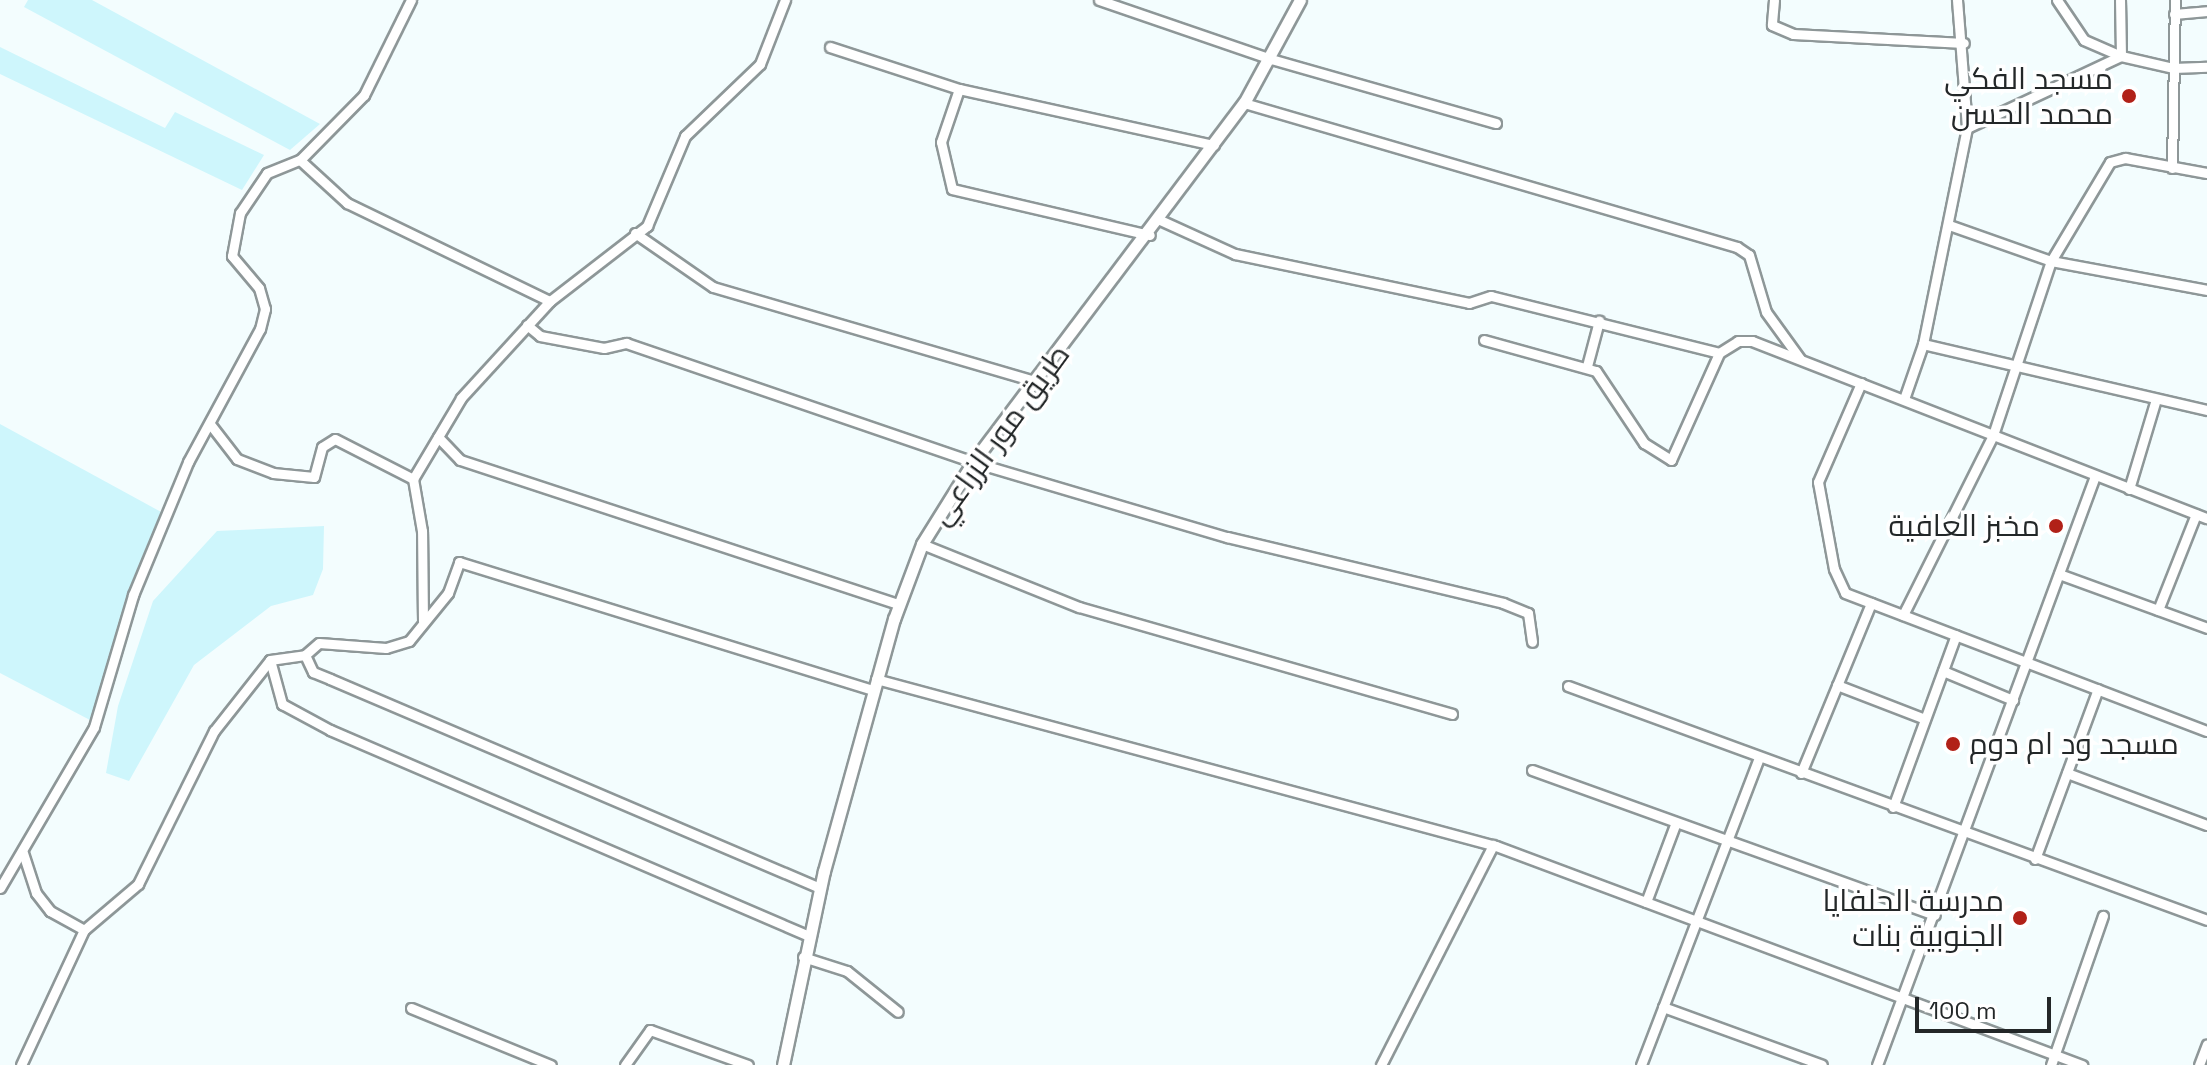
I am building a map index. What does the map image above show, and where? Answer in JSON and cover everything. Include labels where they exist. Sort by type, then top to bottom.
[{"type":"street","points":[[0,888],[94,727],[133,595],[210,424],[263,320],[259,288],[232,256],[240,213],[267,173],[300,160],[364,95],[411,0]]},
{"type":"street","points":[[423,621],[422,531],[413,479],[461,398],[527,325],[550,301],[649,221],[685,136],[760,64],[785,0]]},
{"type":"street","points":[[1099,0],[1271,59],[1496,123]]},
{"type":"street","name":"طريق مور الزراعي","points":[[783,1065],[803,957],[820,888],[875,684],[899,604],[922,544],[973,462],[1150,235],[1244,103],[1271,59],[1300,0]]},
{"type":"street","points":[[1774,0],[1772,25],[1793,34],[1964,43]]},
{"type":"street","points":[[1904,399],[1923,344],[1967,128],[1964,43],[1957,0]]},
{"type":"street","points":[[2057,0],[2084,40],[2121,56],[2173,68],[2207,67]]},
{"type":"street","points":[[2120,0],[2121,56]]},
{"type":"street","points":[[2172,168],[2175,0]]},
{"type":"street","points":[[2174,14],[2207,11]]},
{"type":"street","points":[[830,47],[959,89],[1214,145]]},
{"type":"street","points":[[1967,128],[2121,56]]},
{"type":"street","points":[[959,89],[941,142],[952,189],[1150,235]]},
{"type":"street","points":[[1244,103],[1737,247],[1749,255],[1766,312],[1800,359]]},
{"type":"street","points":[[1903,615],[1993,435],[2018,368],[2051,261],[2110,162],[2125,158],[2207,173]]},
{"type":"street","points":[[300,160],[347,203],[550,301]]},
{"type":"street","points":[[1160,220],[1235,254],[1469,303],[1491,296],[1719,353]]},
{"type":"street","points":[[1949,225],[2051,261],[2207,290]]},
{"type":"street","points":[[635,233],[713,287],[1037,382]]},
{"type":"street","points":[[1587,366],[1599,321]]},
{"type":"street","points":[[527,325],[540,336],[604,348],[626,343],[973,462],[1227,537],[1503,603],[1528,613],[1532,642]]},
{"type":"street","points":[[1484,340],[1587,366],[1614,393],[1644,443],[1671,460],[1719,353],[1738,341],[1752,341],[2207,518]]},
{"type":"street","points":[[1923,344],[2207,410]]},
{"type":"street","points":[[1861,383],[1830,447],[1819,491],[1845,593],[2207,731]]},
{"type":"street","points":[[2129,489],[2156,399]]},
{"type":"street","points":[[210,424],[237,459],[273,473],[314,477],[322,447],[335,439],[413,479]]},
{"type":"street","points":[[438,437],[460,460],[899,604]]},
{"type":"street","points":[[1877,1065],[2095,476]]},
{"type":"street","points":[[2158,610],[2196,514]]},
{"type":"street","points":[[922,544],[1079,607],[1452,714]]},
{"type":"street","points":[[21,1065],[84,930],[138,884],[214,731],[270,660],[305,655],[319,643],[386,648],[409,641],[448,593],[459,562],[875,684],[1493,845],[1904,998],[2053,1060],[2082,1065]]},
{"type":"street","points":[[2059,574],[2207,628]]},
{"type":"street","points":[[1801,773],[1871,603]]},
{"type":"street","points":[[1893,807],[1956,635]]},
{"type":"street","points":[[305,655],[313,672],[820,888]]},
{"type":"street","points":[[270,660],[282,704],[330,730],[809,936]]},
{"type":"street","points":[[1943,671],[2013,700]]},
{"type":"street","points":[[1837,685],[1925,719]]},
{"type":"street","points":[[1568,686],[2207,920]]},
{"type":"street","points":[[2035,859],[2098,689]]},
{"type":"street","points":[[1641,1065],[1759,757]]},
{"type":"street","points":[[1532,770],[1935,915]]},
{"type":"street","points":[[2067,773],[2207,825]]},
{"type":"street","points":[[1646,902],[1676,822]]},
{"type":"street","points":[[1381,1065],[1493,845]]},
{"type":"street","points":[[23,853],[36,893],[50,911],[84,930]]},
{"type":"street","points":[[2053,1060],[2103,916]]},
{"type":"street","points":[[803,957],[847,971],[898,1012]]},
{"type":"street","points":[[1663,1007],[1822,1065]]},
{"type":"street","points":[[411,1008],[551,1065]]},
{"type":"street","points":[[625,1065],[650,1030],[748,1065]]},
{"type":"street","points":[[2199,1065],[2207,1044]]},
{"type":"shaded area","points":[[28,0],[92,0],[320,124],[290,150],[24,7]]},
{"type":"shaded area","points":[[0,47],[165,128],[175,112],[264,155],[242,190],[0,74]]},
{"type":"shaded area","points":[[0,424],[163,513],[90,720],[0,673]]},
{"type":"shaded area","points":[[324,526],[323,569],[313,595],[271,606],[194,665],[129,781],[106,773],[118,706],[153,601],[217,531]]},
{"type":"place","name":"مسجد الفكي محمد الحسن","points":[[2129,96]]},
{"type":"place","name":"مخبز العافية","points":[[2056,526]]},
{"type":"place","name":"مسجد ود ام دوم","points":[[1953,744]]},
{"type":"place","name":"مدرسة الحلفايا الجنوبية بنات","points":[[2020,918]]}]
